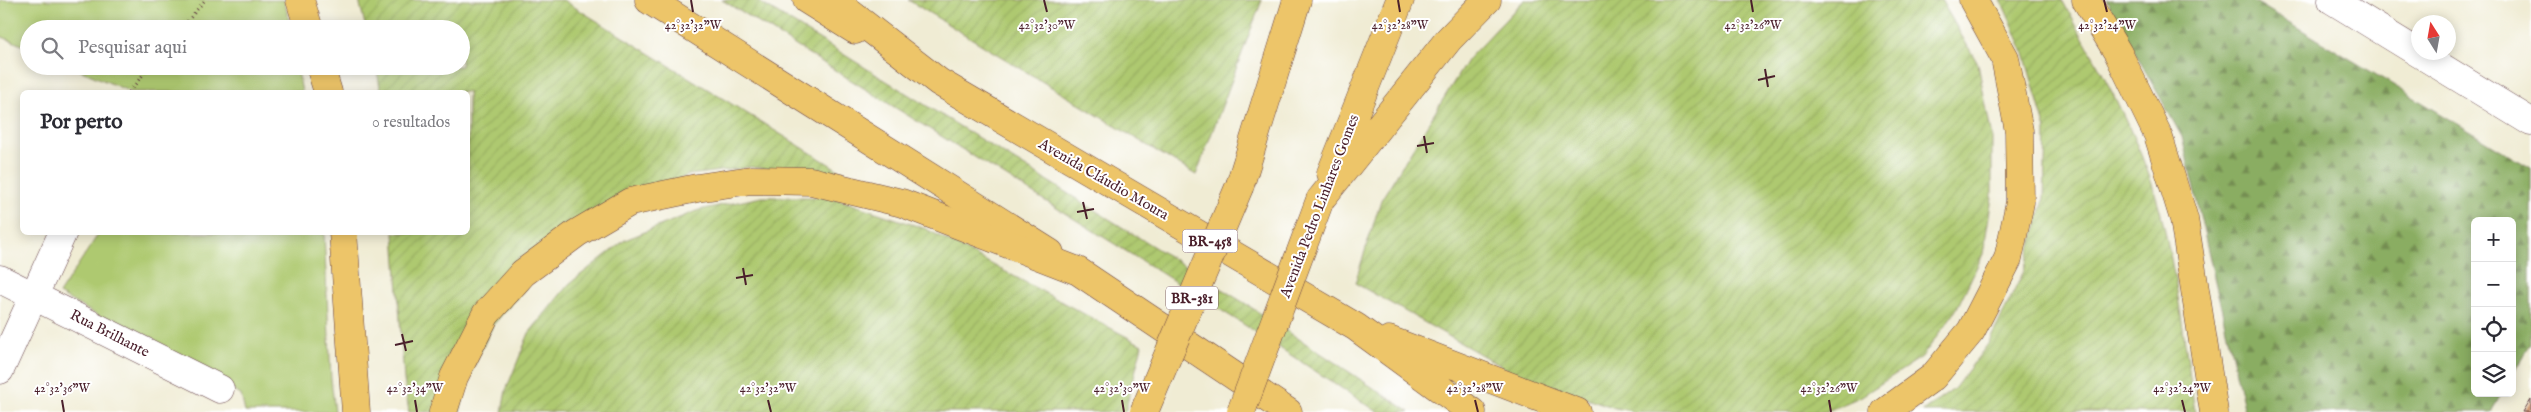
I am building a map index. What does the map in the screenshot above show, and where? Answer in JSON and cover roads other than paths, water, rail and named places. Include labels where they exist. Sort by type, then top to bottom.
[{"type":"main road","points":[[300,0],[306,20]]},
{"type":"main road","points":[[650,0],[1078,271],[1288,412]]},
{"type":"main road","name":"Avenida Cláudio Moura","points":[[807,0],[939,82],[1356,327],[1472,412]]},
{"type":"main road","points":[[833,0],[939,82]]},
{"type":"main road","name":"BR-381","points":[[1144,412],[1240,185],[1297,0]]},
{"type":"main road","name":"Avenida Pedro Linhares Gomes","points":[[1241,412],[1320,200],[1400,0]]},
{"type":"main road","points":[[1320,200],[1449,39],[1487,0]]},
{"type":"main road","points":[[1885,412],[1933,378],[1971,331],[2008,259],[2020,202],[2019,131],[2004,58],[1973,0]]},
{"type":"main road","points":[[2086,0],[2118,53],[2158,134],[2184,219],[2214,412]]},
{"type":"main road","points":[[323,75],[327,90]]},
{"type":"main road","points":[[443,412],[454,377],[486,314],[523,273],[577,233],[630,202],[639,200],[697,188],[751,180],[811,181],[902,203],[1078,271]]},
{"type":"main road","points":[[343,235],[356,412]]},
{"type":"main road","points":[[1356,327],[1577,412]]},
{"type":"street","points":[[2332,0],[2531,122]]},
{"type":"street","points":[[0,370],[63,235]]},
{"type":"street","name":"Rua Brilhante","points":[[0,279],[220,389]]}]
